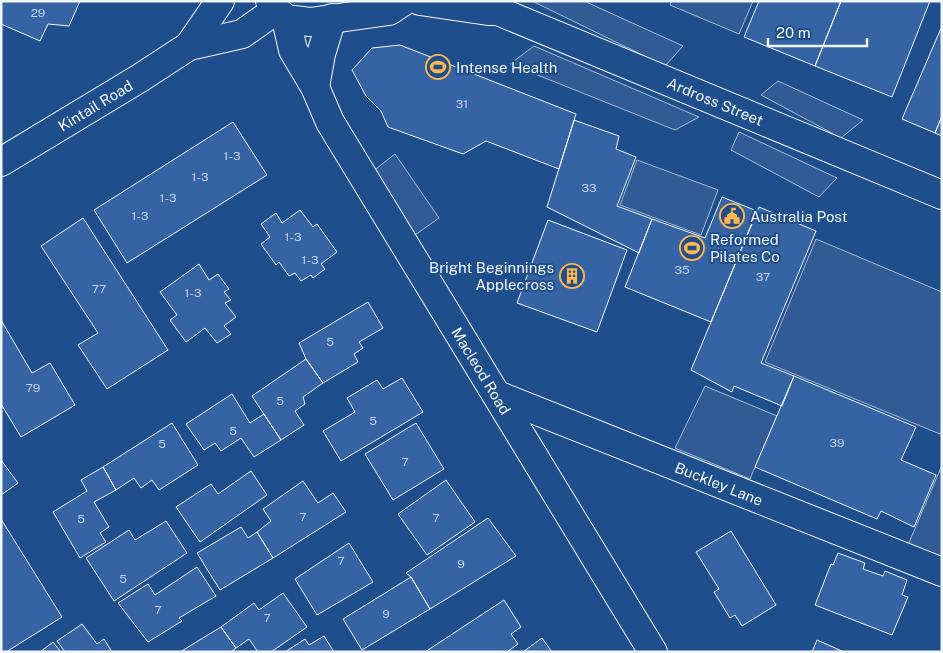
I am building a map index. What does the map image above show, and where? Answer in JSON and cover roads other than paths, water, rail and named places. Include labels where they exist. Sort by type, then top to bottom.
[{"type":"street","name":"Kintail Road","points":[[189,46],[220,1]]},
{"type":"street","points":[[278,10],[310,22],[390,11],[404,1]]},
{"type":"street","name":"Ardross Street","points":[[420,1],[483,6],[498,11],[942,195]]},
{"type":"street","name":"Kintail Road","points":[[1,162],[140,78],[189,46],[242,34],[278,10]]},
{"type":"street","name":"Macleod Road","points":[[278,10],[293,50],[315,87],[330,122],[653,652]]},
{"type":"street","points":[[315,87],[321,54],[332,18]]},
{"type":"street","name":"Buckley Lane","points":[[497,395],[942,572]]},
{"type":"place","name":"Intense Health","points":[[438,67]]},
{"type":"place","name":"Australia Post","points":[[732,216]]},
{"type":"place","name":"Reformed Pilates Co","points":[[692,248]]},
{"type":"place","name":"Bright Beginnings Applecross","points":[[572,276]]}]
